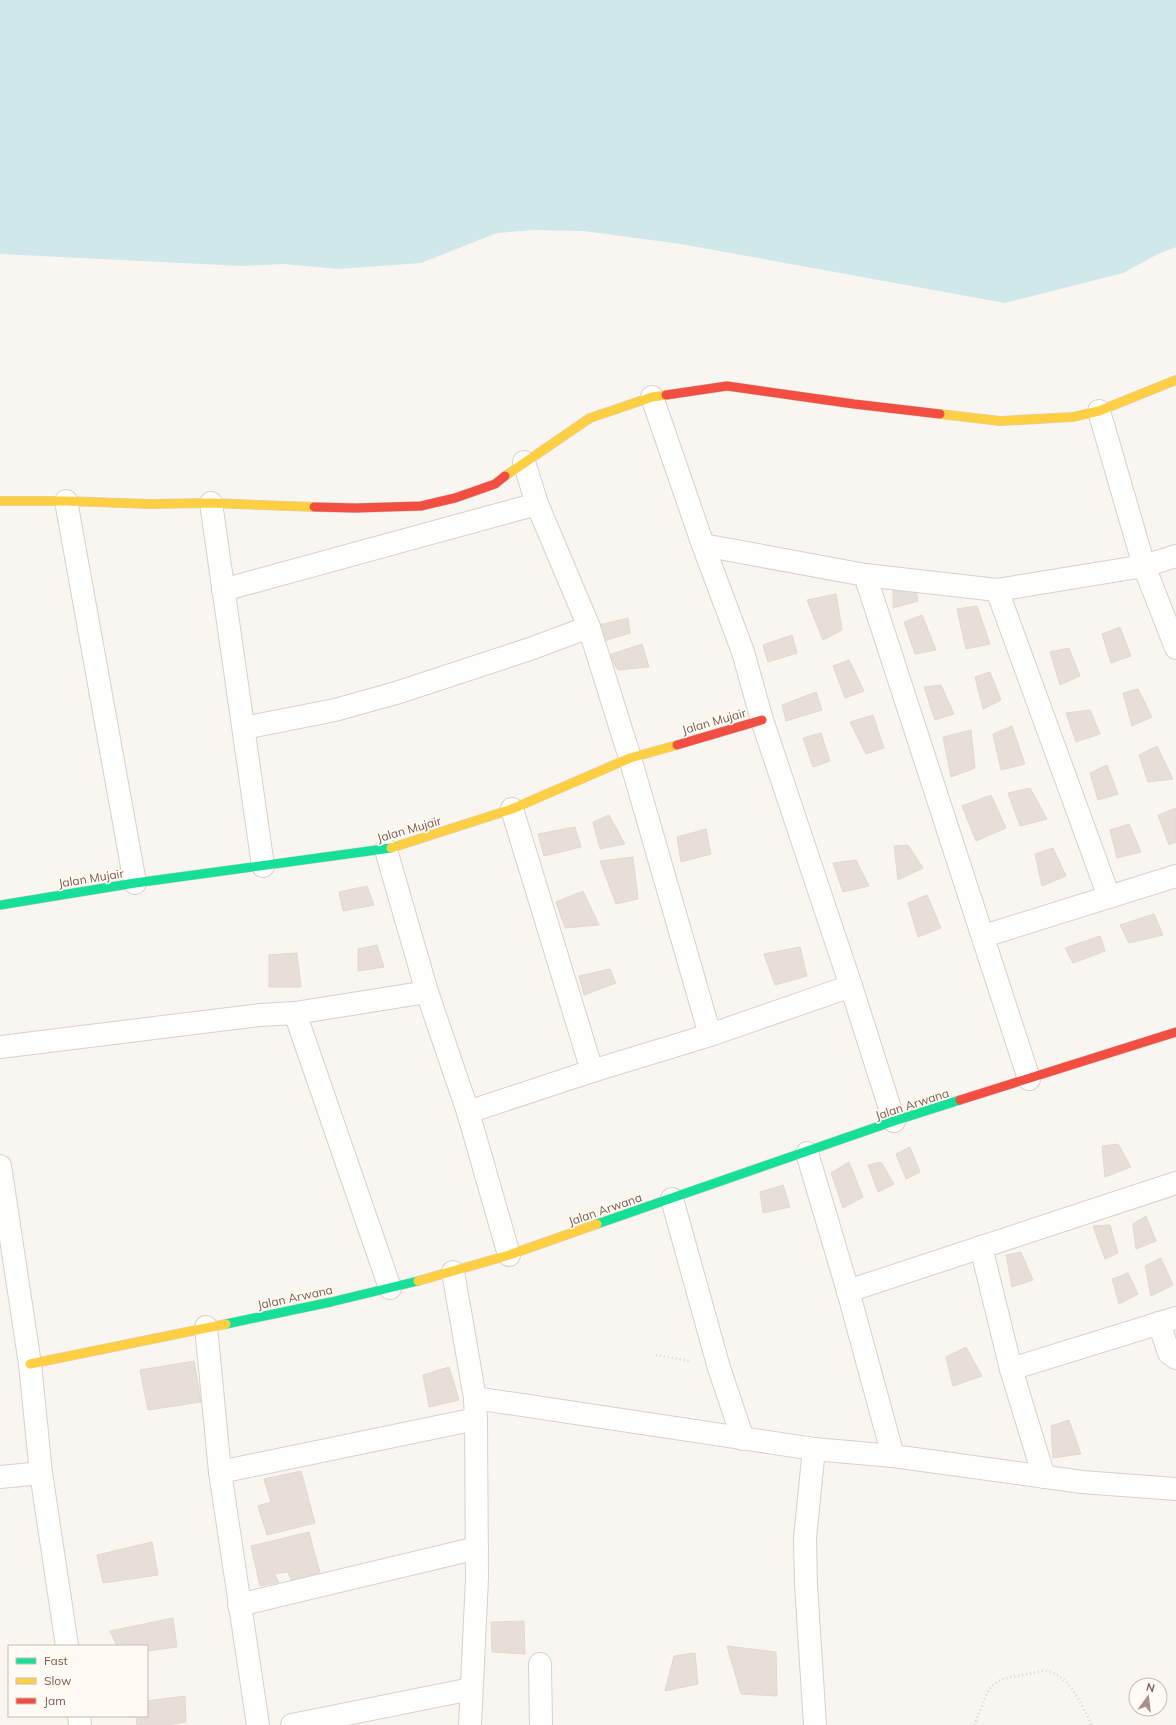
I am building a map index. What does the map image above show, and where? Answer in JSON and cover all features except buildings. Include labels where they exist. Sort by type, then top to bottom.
[{"type":"street","points":[[0,501],[66,500],[149,504],[211,503],[356,508],[421,506],[455,498],[495,484],[524,462],[590,418],[652,397],[727,386],[854,404],[1000,422],[1073,417],[1099,411],[1176,380]]},
{"type":"street","points":[[652,397],[703,544],[743,652],[762,720],[851,986],[894,1121]]},
{"type":"street","points":[[1099,411],[1144,566],[1176,648]]},
{"type":"street","points":[[524,462],[537,504],[589,627],[630,758],[710,1035]]},
{"type":"street","points":[[66,500],[135,882]]},
{"type":"street","points":[[211,503],[263,866]]},
{"type":"street","points":[[223,590],[537,504]]},
{"type":"street","points":[[703,544],[865,575],[997,590],[1144,566],[1176,556]]},
{"type":"street","points":[[865,575],[984,936],[1029,1079]]},
{"type":"street","points":[[997,590],[1108,897]]},
{"type":"street","points":[[244,728],[335,710],[390,695],[530,649],[589,627]]},
{"type":"street","name":"Jalan Mujair","points":[[0,905],[135,882],[386,850],[512,809],[630,758],[762,720]]},
{"type":"street","points":[[512,809],[592,1071]]},
{"type":"street","points":[[386,850],[427,992],[468,1112],[509,1255]]},
{"type":"street","points":[[984,936],[1176,876]]},
{"type":"street","points":[[468,1112],[592,1071],[710,1035],[851,986]]},
{"type":"street","points":[[0,1047],[260,1015],[295,1013],[427,992]]},
{"type":"street","points":[[295,1013],[390,1288]]},
{"type":"street","name":"Jalan Arwana","points":[[30,1364],[273,1314],[454,1272],[509,1255],[807,1153],[894,1121],[1176,1032]]},
{"type":"street","points":[[807,1153],[848,1291],[893,1456]]},
{"type":"street","points":[[0,1166],[30,1364],[41,1473],[67,1645]]},
{"type":"street","points":[[848,1291],[1176,1183]]},
{"type":"street","points":[[672,1199],[719,1368],[743,1439]]},
{"type":"street","points":[[981,1247],[1011,1370],[1044,1477]]},
{"type":"street","points":[[454,1272],[476,1409],[477,1548],[470,1725]]},
{"type":"street","points":[[1011,1370],[1167,1321],[1169,1353],[1176,1358]]},
{"type":"street","points":[[206,1327],[220,1472],[258,1725]]},
{"type":"street","points":[[220,1472],[476,1409],[743,1439],[814,1449],[893,1456],[1082,1482],[1176,1489]]},
{"type":"street","points":[[814,1449],[805,1538],[806,1584],[815,1725]]},
{"type":"street","points":[[0,1477],[41,1473]]},
{"type":"street","points":[[239,1605],[477,1548]]},
{"type":"street","points":[[540,1664],[541,1725]]},
{"type":"street","points":[[292,1725],[471,1689]]},
{"type":"path","points":[[974,1725],[989,1689],[1002,1678],[1048,1671],[1068,1684],[1092,1725]]},
{"type":"water","points":[[0,0],[1176,0],[1176,247],[1158,254],[1123,273],[1005,303],[681,244],[584,231],[534,230],[497,233],[421,263],[338,269],[284,264],[242,266],[0,254]]},
{"type":"traffic: fast","points":[[0,905],[135,883],[391,848]]},
{"type":"traffic: fast","points":[[597,1224],[894,1121],[960,1100]]},
{"type":"traffic: fast","points":[[226,1324],[331,1302],[418,1281]]},
{"type":"traffic: slow","points":[[940,414],[1000,421],[1073,417],[1099,411],[1176,380]]},
{"type":"traffic: slow","points":[[505,476],[590,418],[652,397],[666,395]]},
{"type":"traffic: slow","points":[[0,501],[66,501],[149,504],[211,503],[314,507]]},
{"type":"traffic: slow","points":[[391,848],[512,809],[630,758],[677,745]]},
{"type":"traffic: slow","points":[[418,1281],[509,1255],[597,1224]]},
{"type":"traffic: slow","points":[[30,1364],[226,1324]]},
{"type":"traffic: jam","points":[[666,395],[727,386],[854,404],[940,414]]},
{"type":"traffic: jam","points":[[314,507],[356,508],[421,506],[455,498],[495,484],[505,476]]},
{"type":"traffic: jam","points":[[677,745],[762,720]]},
{"type":"traffic: jam","points":[[960,1100],[1176,1032]]}]
